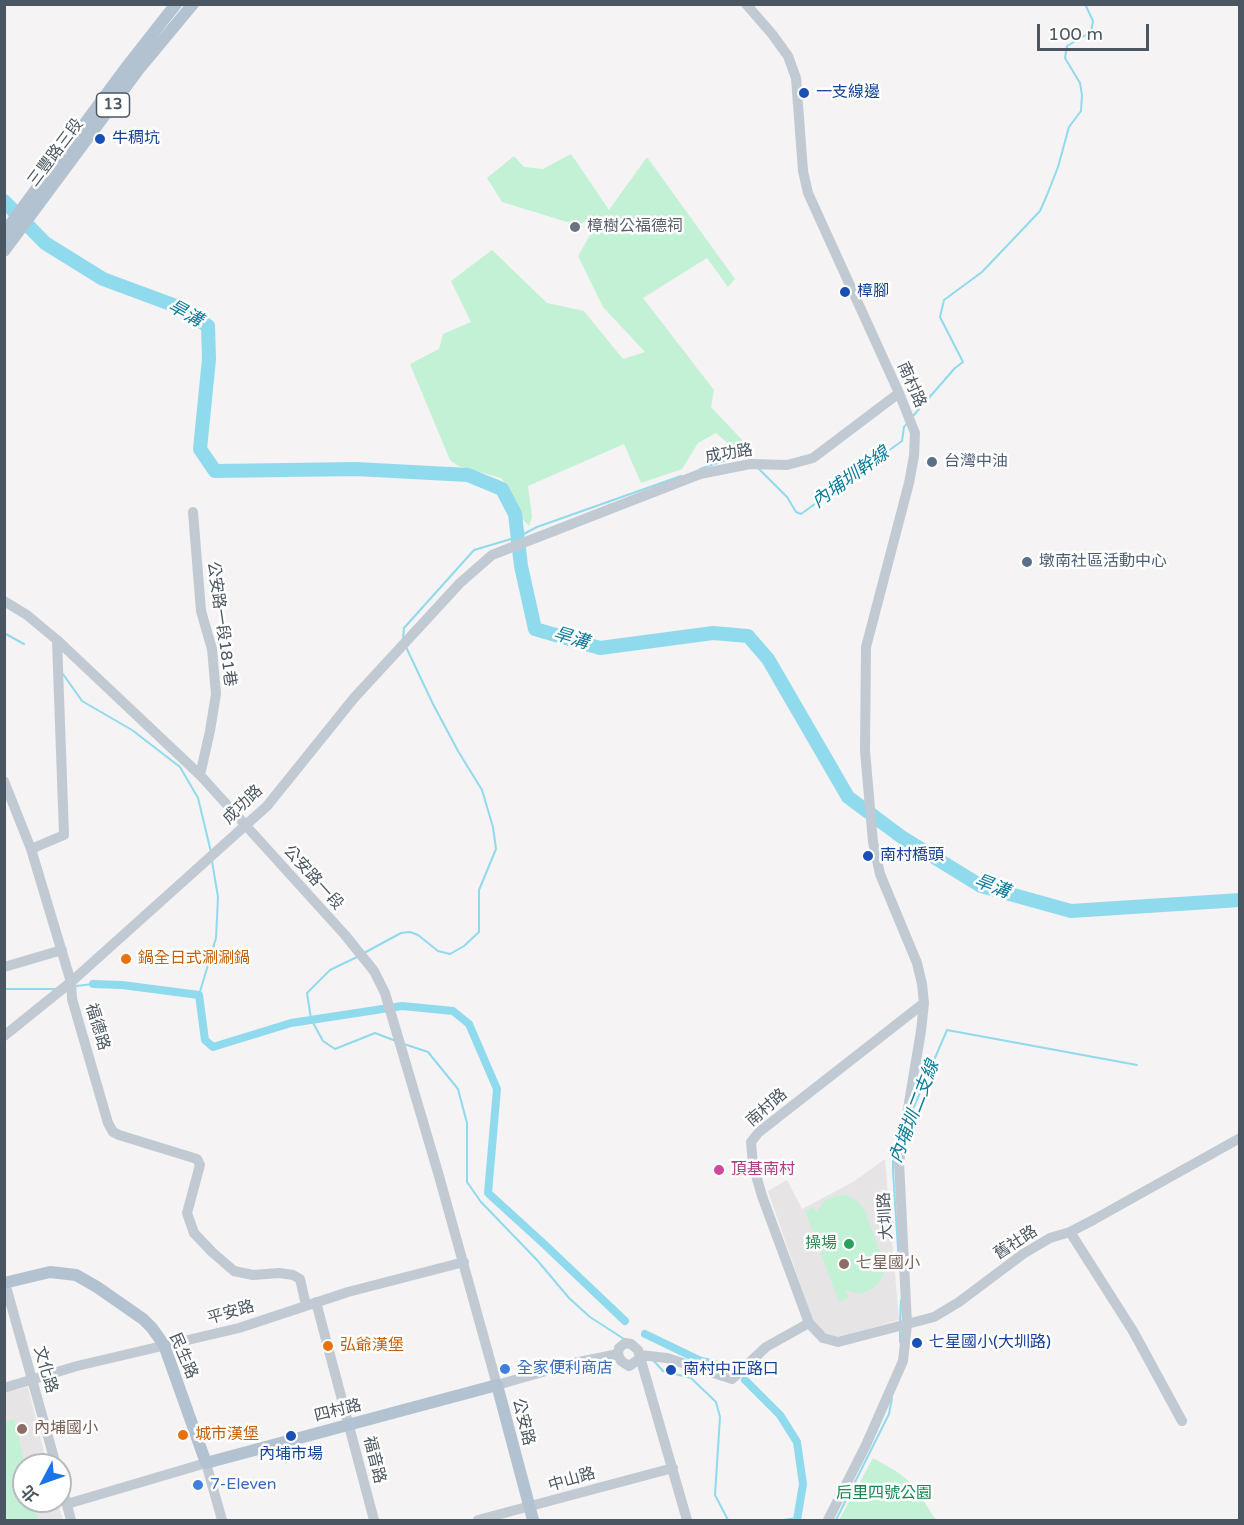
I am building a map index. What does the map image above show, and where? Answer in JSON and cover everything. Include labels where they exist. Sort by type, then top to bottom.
[{"type":"main road","name":"三豐路三段","points":[[31,206],[125,69],[176,4]]},
{"type":"main road","name":"三豐路三段","points":[[31,206],[193,4]]},
{"type":"main road","name":"13","points":[[4,251],[11,230],[31,206]]},
{"type":"main road","name":"民生路","points":[[5,1283],[50,1272],[76,1275],[129,1307],[152,1328],[164,1346],[206,1463]]},
{"type":"main road","name":"四村路","points":[[206,1463],[497,1385]]},
{"type":"main road","name":"公安路","points":[[497,1385],[533,1521]]},
{"type":"street","name":"南村路","points":[[746,4],[788,56],[796,78],[803,171],[808,193],[900,393],[915,433],[914,456],[889,565],[872,618],[866,646],[865,751],[872,833],[879,874],[917,963],[924,1003],[759,1132],[751,1142],[753,1166],[762,1196],[809,1323]]},
{"type":"street","name":"成功路","points":[[4,1036],[71,982],[267,806],[354,698],[475,568],[492,555],[700,474],[750,464],[787,465],[813,458],[900,393]]},
{"type":"street","name":"公安路一段181巷","points":[[194,512],[201,611],[212,649],[216,693],[200,775]]},
{"type":"street","name":"公安路一段","points":[[4,601],[27,615],[57,640],[200,775],[366,960],[385,993],[464,1262]]},
{"type":"street","points":[[31,849],[63,835],[57,640]]},
{"type":"street","name":"福德路","points":[[4,781],[31,849],[71,982],[72,999],[108,1123],[113,1132],[139,1143],[197,1159],[200,1166],[187,1213],[194,1233],[207,1248],[234,1270],[253,1275],[279,1273],[293,1275],[300,1279],[311,1303]]},
{"type":"street","points":[[4,967],[62,950]]},
{"type":"street","name":"大圳路","points":[[828,1521],[866,1445],[903,1361],[907,1324],[898,1162],[924,1003]]},
{"type":"street","name":"舊社路","points":[[809,1323],[823,1338],[838,1342],[934,1317],[959,1302],[1023,1254],[1050,1238],[1070,1232],[1239,1138]]},
{"type":"street","points":[[1070,1232],[1133,1331],[1182,1421]]},
{"type":"street","name":"平安路","points":[[4,1388],[78,1366],[239,1328],[311,1303],[464,1262]]},
{"type":"street","name":"公安路","points":[[464,1262],[497,1385]]},
{"type":"street","name":"文化路","points":[[5,1283],[53,1453]]},
{"type":"street","name":"福音路","points":[[311,1303],[350,1425],[374,1521]]},
{"type":"street","points":[[640,1355],[667,1358],[732,1379],[766,1347],[809,1323]]},
{"type":"street","points":[[618,1354],[625,1343],[635,1347],[640,1355],[687,1521]]},
{"type":"street","name":"四村路","points":[[497,1385],[555,1368],[618,1354],[621,1361],[629,1366],[638,1360],[640,1355]]},
{"type":"street","name":"四村路","points":[[72,1503],[206,1463]]},
{"type":"street","name":"民生路","points":[[206,1463],[222,1521]]},
{"type":"street","name":"中山路","points":[[478,1521],[673,1468]]},
{"type":"shaded area","name":"七星國小","points":[[885,1159],[899,1320],[841,1337],[830,1336],[815,1327],[768,1191],[787,1180],[802,1209],[853,1182]]},
{"type":"shaded area","name":"內埔國小","points":[[28,1387],[44,1453],[12,1453],[12,1513],[61,1513],[63,1520],[5,1520],[5,1393]]},
{"type":"green space","points":[[571,154],[609,210],[647,157],[735,279],[728,287],[707,258],[643,298],[714,390],[711,407],[744,442],[736,450],[716,433],[698,443],[682,469],[641,483],[624,444],[528,486],[532,517],[529,526],[507,503],[511,490],[501,478],[458,466],[450,460],[410,364],[439,349],[443,334],[471,322],[451,281],[492,250],[547,303],[584,311],[623,359],[645,352],[603,307],[578,256],[593,230],[584,222],[577,225],[502,202],[487,178],[514,156],[524,167],[543,169]]},
{"type":"green space","points":[[846,1195],[855,1199],[865,1211],[882,1257],[884,1273],[879,1283],[870,1290],[859,1294],[845,1290],[848,1298],[839,1302],[805,1211],[814,1207],[816,1212],[826,1200]]},
{"type":"green space","points":[[14,1419],[22,1453],[12,1453],[12,1513],[36,1513],[38,1520],[5,1520],[5,1422]]},
{"type":"green space","name":"后里四號公園","points":[[873,1458],[899,1473],[913,1485],[936,1520],[839,1520]]},
{"type":"waterway","name":"內埔圳幹線","points":[[913,416],[963,362],[940,317],[944,300],[982,272],[1040,211],[1047,195],[1058,167],[1069,127],[1081,111],[1080,83],[1065,58],[1067,46],[1091,32],[1093,21],[1085,4]]},
{"type":"waterway","name":"旱溝","points":[[4,201],[45,243],[103,279],[176,306],[208,326],[209,359],[200,449],[215,471],[356,469],[468,475],[502,489],[515,514],[521,566],[535,629],[600,648],[713,633],[748,636],[768,659],[848,797],[903,838],[981,886],[1071,911],[1240,900]]},
{"type":"waterway","name":"內埔圳幹線","points":[[757,467],[787,497],[796,512],[801,514],[902,441],[904,427],[908,422]]},
{"type":"waterway","name":"內埔圳幹線","points":[[700,469],[740,455],[748,459]]},
{"type":"waterway","name":"內埔圳幹線","points":[[403,639],[404,628],[474,550],[518,537],[537,527],[681,476]]},
{"type":"waterway","points":[[4,633],[24,644]]},
{"type":"waterway","points":[[364,953],[401,933],[410,932],[418,935],[438,951],[450,954],[464,946],[479,932],[479,890],[496,849],[493,827],[482,790],[433,704],[406,647]]},
{"type":"waterway","points":[[63,674],[82,701],[132,730],[180,767],[198,798],[211,852]]},
{"type":"waterway","points":[[199,995],[216,938],[218,897],[212,861]]},
{"type":"waterway","points":[[359,956],[330,970],[307,993],[311,1019],[323,1041],[335,1049],[375,1033],[396,1041]]},
{"type":"waterway","points":[[76,986],[93,984]]},
{"type":"waterway","points":[[93,984],[122,985],[199,995],[205,1040],[213,1047],[291,1023],[402,1006],[453,1011],[469,1024],[497,1089],[488,1193],[625,1321]]},
{"type":"waterway","points":[[4,989],[56,989]]},
{"type":"waterway","name":"內埔圳二支線","points":[[913,1109],[947,1030],[1137,1065]]},
{"type":"waterway","points":[[404,1044],[428,1052],[458,1089],[467,1123],[467,1182],[481,1202],[537,1260],[569,1298],[590,1317],[624,1339]]},
{"type":"waterway","name":"內埔圳二支線","points":[[896,1154],[893,1171],[899,1264]]},
{"type":"waterway","name":"內埔圳二支線","points":[[900,1321],[901,1300]]},
{"type":"waterway","name":"內埔圳二支線","points":[[900,1330],[900,1342]]},
{"type":"waterway","points":[[645,1334],[699,1360],[730,1368]]},
{"type":"waterway","points":[[653,1360],[663,1371],[691,1378],[716,1402],[720,1417],[715,1495],[728,1520]]},
{"type":"waterway","points":[[745,1380],[780,1415],[797,1442],[803,1484],[797,1520]]},
{"type":"waterway","name":"內埔圳二支線","points":[[836,1520],[889,1414],[892,1398]]},
{"type":"waterway","points":[[783,1520],[798,1518]]},
{"type":"place","name":"一支線邊","points":[[804,93]]},
{"type":"place","name":"牛稠坑","points":[[100,139]]},
{"type":"place","name":"樟樹公福德祠","points":[[575,227]]},
{"type":"place","name":"樟腳","points":[[845,292]]},
{"type":"place","name":"台灣中油","points":[[932,462]]},
{"type":"place","name":"墩南社區活動中心","points":[[1027,562]]},
{"type":"place","name":"南村橋頭","points":[[868,856]]},
{"type":"place","name":"鍋全日式涮涮鍋","points":[[126,959]]},
{"type":"place","name":"頂基南村","points":[[719,1170]]},
{"type":"place","name":"操場","points":[[849,1244]]},
{"type":"place","name":"七星國小","points":[[844,1264]]},
{"type":"place","name":"七星國小(大圳路)","points":[[917,1343]]},
{"type":"place","name":"弘爺漢堡","points":[[328,1346]]},
{"type":"place","name":"全家便利商店","points":[[505,1369]]},
{"type":"place","name":"南村中正路口","points":[[671,1370]]},
{"type":"place","name":"內埔國小","points":[[22,1429]]},
{"type":"place","name":"城市漢堡","points":[[183,1435]]},
{"type":"place","name":"內埔市場","points":[[291,1436]]},
{"type":"place","name":"7-Eleven","points":[[198,1485]]}]
